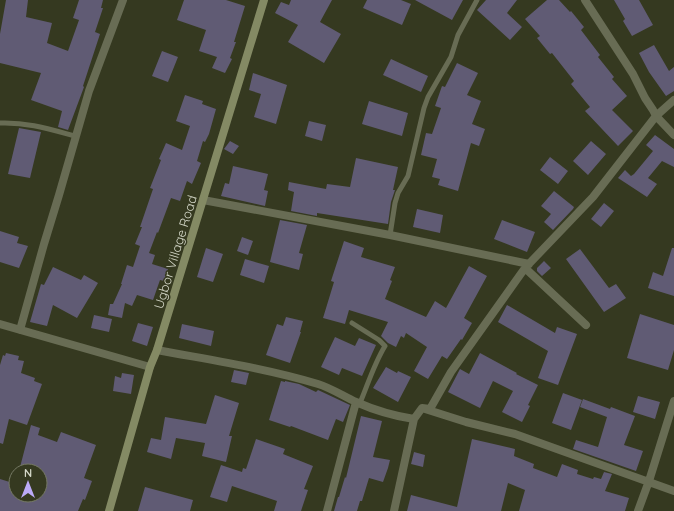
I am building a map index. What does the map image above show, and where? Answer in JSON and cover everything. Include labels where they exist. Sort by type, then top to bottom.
[{"type":"street","points":[[20,330],[75,136],[99,60],[123,0]]},
{"type":"street","name":"Ugbor Village Road","points":[[109,511],[150,367],[157,350],[264,0]]},
{"type":"street","points":[[585,0],[633,74],[656,116],[674,135]]},
{"type":"street","points":[[422,408],[430,409],[451,372],[527,266],[593,197],[656,116],[674,100]]},
{"type":"street","points":[[203,200],[390,235],[527,266],[586,326]]},
{"type":"street","points":[[0,324],[150,367]]},
{"type":"street","points":[[157,350],[254,368],[318,384],[334,390],[358,403],[397,417],[414,419]]},
{"type":"street","points":[[638,511],[674,401]]},
{"type":"street","points":[[327,511],[358,403]]},
{"type":"street","points":[[394,511],[414,419],[422,408]]},
{"type":"street","points":[[422,408],[466,422],[515,434],[674,491]]},
{"type":"lane","points":[[390,235],[395,203],[398,193],[408,176],[428,97],[451,57],[458,35],[477,0]]},
{"type":"lane","points":[[0,123],[14,122],[35,125],[75,136]]},
{"type":"lane","points":[[352,324],[379,340],[385,346],[377,359],[358,403]]},
{"type":"building","points":[[6,0],[28,0],[26,17],[52,23],[47,43],[68,51],[79,20],[73,18],[79,0],[103,0],[101,8],[103,8],[95,32],[100,34],[83,86],[84,87],[68,130],[58,127],[62,111],[31,100],[41,73],[0,63],[0,34]]},
{"type":"building","points":[[184,0],[226,0],[245,6],[234,42],[236,42],[230,58],[232,59],[225,73],[212,68],[217,57],[199,51],[206,30],[177,20]]},
{"type":"building","points":[[291,0],[332,0],[320,22],[341,34],[324,63],[288,42],[298,25],[275,13],[281,2],[289,5]]},
{"type":"building","points":[[367,0],[401,0],[411,4],[402,25],[363,8]]},
{"type":"building","points":[[415,0],[463,0],[452,20]]},
{"type":"building","points":[[486,0],[517,0],[507,13],[522,27],[510,40],[477,10]]},
{"type":"building","points":[[547,0],[559,0],[570,12],[571,11],[584,27],[581,30],[600,55],[598,57],[614,77],[612,79],[627,96],[612,110],[633,131],[618,146],[585,111],[590,107],[571,84],[574,81],[552,53],[550,54],[537,38],[540,36],[525,19]]},
{"type":"building","points":[[614,0],[639,0],[653,25],[632,36],[623,21],[625,19]]},
{"type":"building","points":[[654,45],[669,71],[674,67],[674,91],[666,96],[649,72],[639,53]]},
{"type":"building","points":[[162,51],[178,57],[168,82],[152,76]]},
{"type":"building","points":[[391,59],[428,76],[421,92],[383,75]]},
{"type":"building","points":[[457,63],[478,73],[467,95],[481,101],[472,124],[485,129],[479,146],[471,143],[458,191],[438,185],[440,179],[432,177],[437,159],[421,155],[426,133],[432,134],[441,108],[435,106],[442,86],[445,87]]},
{"type":"building","points":[[253,73],[287,85],[276,124],[254,117],[261,94],[249,90]]},
{"type":"building","points":[[185,95],[203,101],[202,104],[216,109],[209,134],[205,142],[203,141],[197,161],[201,163],[192,184],[187,181],[180,201],[171,198],[149,253],[155,255],[152,264],[168,269],[164,281],[160,280],[153,300],[137,295],[132,306],[125,303],[122,318],[108,315],[110,304],[113,304],[122,284],[127,265],[133,267],[140,246],[135,244],[142,227],[140,227],[153,189],[150,188],[161,160],[159,159],[166,143],[182,150],[190,126],[176,121]]},
{"type":"building","points":[[369,101],[408,113],[402,136],[362,124]]},
{"type":"building","points":[[309,121],[326,125],[322,141],[305,136]]},
{"type":"building","points":[[19,128],[41,132],[30,178],[8,174]]},
{"type":"building","points":[[655,135],[674,149],[674,167],[662,161],[648,178],[657,184],[647,197],[618,178],[625,170],[631,176],[634,174],[653,151],[646,145]]},
{"type":"building","points":[[230,141],[239,146],[233,154],[224,149]]},
{"type":"building","points":[[591,141],[606,154],[588,175],[573,161]]},
{"type":"building","points":[[550,157],[568,171],[558,184],[540,170]]},
{"type":"building","points":[[356,158],[398,167],[388,224],[317,213],[317,216],[291,211],[294,192],[288,190],[289,182],[326,189],[327,184],[350,187]]},
{"type":"building","points":[[233,166],[268,174],[264,190],[268,191],[265,206],[221,196],[225,183],[229,184]]},
{"type":"building","points":[[554,191],[574,207],[553,230],[544,222],[551,214],[541,206]]},
{"type":"building","points":[[604,203],[614,211],[601,227],[591,219]]},
{"type":"building","points":[[417,209],[443,215],[440,233],[413,227]]},
{"type":"building","points":[[280,220],[307,225],[299,253],[303,254],[299,270],[270,262]]},
{"type":"building","points":[[502,220],[535,232],[527,252],[494,239]]},
{"type":"building","points":[[0,231],[19,237],[17,243],[28,246],[19,268],[0,262]]},
{"type":"building","points":[[242,237],[253,241],[248,255],[237,251]]},
{"type":"building","points":[[344,241],[364,248],[361,257],[395,267],[390,280],[392,281],[385,299],[426,317],[435,301],[446,308],[469,266],[487,276],[464,318],[472,323],[462,340],[461,339],[447,359],[442,356],[428,379],[414,371],[427,347],[406,333],[404,338],[401,336],[396,347],[388,343],[381,336],[388,322],[349,310],[345,324],[323,318],[334,282],[331,281]]},
{"type":"building","points":[[206,248],[223,254],[213,282],[197,277]]},
{"type":"building","points":[[672,248],[674,248],[674,296],[648,288],[653,272],[663,276]]},
{"type":"building","points":[[580,249],[609,288],[616,284],[626,298],[604,312],[566,259]]},
{"type":"building","points":[[245,259],[269,266],[264,283],[240,275]]},
{"type":"building","points":[[544,261],[551,268],[542,276],[537,271],[537,268]]},
{"type":"building","points":[[53,267],[81,280],[84,275],[98,283],[77,318],[53,305],[47,326],[30,322],[41,284],[44,285]]},
{"type":"building","points":[[507,305],[555,333],[557,327],[577,334],[558,385],[538,378],[548,351],[498,322]]},
{"type":"building","points":[[640,314],[674,325],[674,350],[668,370],[627,358]]},
{"type":"building","points":[[94,315],[112,319],[109,332],[91,328]]},
{"type":"building","points":[[286,317],[303,321],[301,332],[290,363],[266,355],[277,324],[283,326]]},
{"type":"building","points":[[138,323],[153,327],[147,346],[132,341]]},
{"type":"building","points":[[182,324],[214,331],[211,346],[179,338]]},
{"type":"building","points":[[335,337],[355,346],[359,338],[376,345],[362,376],[342,368],[339,375],[321,367]]},
{"type":"building","points":[[6,353],[19,356],[18,360],[24,361],[21,373],[35,378],[34,381],[42,384],[27,425],[9,419],[3,444],[0,443],[0,365],[3,355],[5,356]]},
{"type":"building","points":[[480,353],[538,385],[528,405],[530,406],[522,422],[502,412],[513,391],[493,381],[480,408],[448,392],[460,369],[469,374]]},
{"type":"building","points":[[386,367],[397,373],[398,371],[411,377],[398,402],[373,388]]},
{"type":"building","points":[[234,370],[249,373],[246,385],[231,382]]},
{"type":"building","points":[[122,373],[134,375],[131,394],[113,391],[115,376],[121,378]]},
{"type":"building","points":[[281,381],[299,384],[316,392],[318,390],[350,405],[343,422],[336,419],[328,440],[291,426],[290,427],[269,420]]},
{"type":"building","points":[[563,393],[582,400],[571,430],[552,423]]},
{"type":"building","points":[[215,395],[239,403],[229,436],[232,436],[226,462],[202,456],[205,443],[176,438],[171,459],[147,452],[151,438],[161,440],[165,417],[206,424]]},
{"type":"building","points":[[638,396],[660,402],[655,419],[633,412]]},
{"type":"building","points":[[583,399],[635,416],[624,445],[643,451],[636,471],[573,449],[576,440],[598,447],[607,417],[580,407]]},
{"type":"building","points":[[361,416],[382,421],[373,457],[390,460],[388,468],[383,482],[369,478],[362,501],[360,501],[357,511],[334,511],[345,477],[346,478]]},
{"type":"building","points":[[31,425],[40,428],[38,435],[57,442],[61,432],[96,445],[84,478],[92,481],[85,500],[83,499],[78,511],[0,511],[0,479],[8,482],[8,503],[48,503],[48,463],[21,463]]},
{"type":"building","points":[[256,439],[285,449],[283,454],[313,466],[304,489],[308,490],[301,511],[274,511],[277,501],[232,486],[227,502],[210,497],[221,465],[242,472],[243,468],[246,469]]},
{"type":"building","points":[[472,439],[515,449],[514,456],[534,464],[533,468],[557,477],[562,464],[578,470],[577,474],[593,479],[594,477],[601,479],[604,472],[612,474],[605,491],[629,498],[625,511],[519,511],[525,490],[508,483],[501,511],[407,511],[411,495],[457,507]]},
{"type":"building","points":[[414,452],[425,455],[423,467],[411,464]]},
{"type":"building","points":[[145,487],[193,500],[190,511],[138,511]]}]
